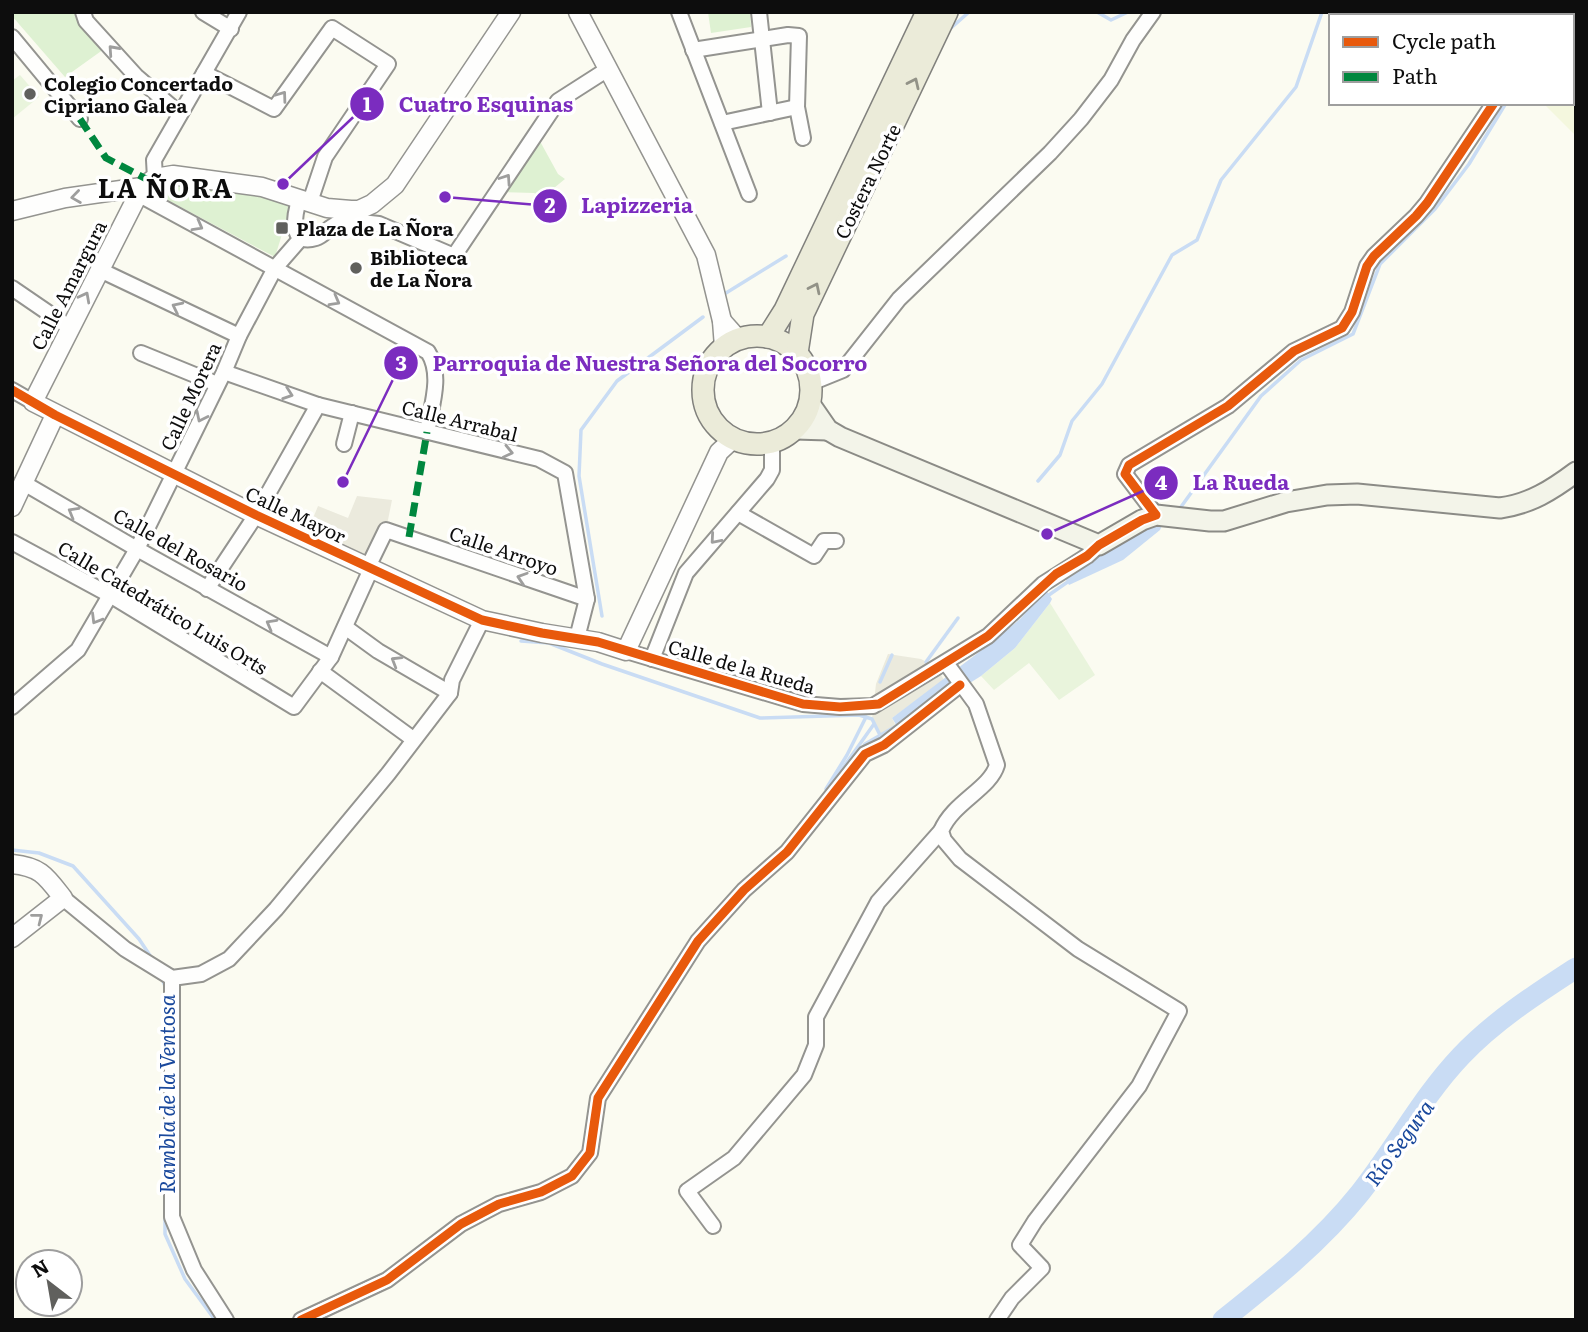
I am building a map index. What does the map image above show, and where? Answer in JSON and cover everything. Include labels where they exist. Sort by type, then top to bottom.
[{"type":"main road","name":"Costera Norte","points":[[768,337],[785,310],[927,12]]},
{"type":"main road","name":"Costera Norte","points":[[797,353],[803,314],[947,12]]},
{"type":"main road","points":[[748,336],[768,337],[784,342],[797,353],[806,367],[811,383],[810,404],[795,429],[772,442],[751,444],[723,433],[710,417],[703,396],[703,385],[709,364],[731,343],[748,336]]},
{"type":"main road","points":[[810,404],[828,430]]},
{"type":"main road","points":[[795,429],[828,430],[1099,545],[1142,520],[1166,516],[1224,521],[1286,502],[1327,495],[1357,494],[1500,508],[1515,506],[1544,494],[1576,472]]},
{"type":"street","points":[[83,12],[86,21],[136,76],[180,114]]},
{"type":"street","points":[[203,12],[231,29]]},
{"type":"street","points":[[145,186],[154,160],[239,12]]},
{"type":"street","points":[[204,73],[274,109],[332,28],[387,64],[325,157],[312,203],[294,222],[296,231],[302,237],[313,239],[347,215],[372,204],[395,185],[512,12]]},
{"type":"street","points":[[578,12],[706,255],[722,320],[731,343]]},
{"type":"street","points":[[679,12],[749,194]]},
{"type":"street","points":[[760,12],[770,113]]},
{"type":"street","points":[[811,383],[843,370],[899,299],[1051,153],[1082,119],[1111,80],[1133,40],[1153,12]]},
{"type":"street","points":[[694,50],[788,35],[799,36],[797,107],[803,138]]},
{"type":"street","points":[[12,37],[80,120]]},
{"type":"street","points":[[12,211],[65,198],[145,186],[173,175],[262,187],[379,224],[454,256],[558,101],[608,69]]},
{"type":"street","points":[[1166,516],[1125,474],[1129,465],[1228,406],[1294,351],[1342,328],[1353,312],[1367,266],[1427,203],[1493,105]]},
{"type":"street","points":[[722,122],[797,107]]},
{"type":"street","points":[[145,186],[275,268],[428,352],[436,372],[427,432]]},
{"type":"street","name":"Calle Amargura","points":[[33,402],[69,327],[145,186]]},
{"type":"street","points":[[312,203],[329,221],[326,230]]},
{"type":"street","points":[[372,204],[379,224]]},
{"type":"street","name":"Calle Morera","points":[[12,708],[78,650],[137,549],[239,336],[275,268],[302,237]]},
{"type":"street","points":[[100,270],[239,336]]},
{"type":"street","points":[[12,288],[69,327]]},
{"type":"street","name":"Calle Arrabal","points":[[141,353],[318,405],[539,459],[565,473],[587,599]]},
{"type":"street","name":"Calle Mayor","points":[[12,390],[55,415],[256,515],[482,620],[577,638]]},
{"type":"street","points":[[207,589],[256,515],[318,405]]},
{"type":"street","points":[[344,444],[352,413]]},
{"type":"street","points":[[12,507],[17,479],[55,415]]},
{"type":"street","points":[[626,651],[719,452],[733,439]]},
{"type":"street","points":[[652,659],[686,573],[772,470],[772,442]]},
{"type":"street","name":"Calle del Rosario","points":[[17,479],[331,657]]},
{"type":"street","points":[[738,513],[814,556],[824,541],[836,541]]},
{"type":"street","name":"Calle Arroyo","points":[[369,568],[386,530],[587,599]]},
{"type":"street","name":"Calle Catedrático Luis Orts","points":[[12,542],[110,595],[294,707],[320,671]]},
{"type":"street","name":"Calle de la Rueda","points":[[577,638],[803,704],[840,707],[879,704],[948,667],[988,636],[1043,584],[1087,556],[1099,545]]},
{"type":"street","points":[[369,568],[331,657],[320,671],[413,739]]},
{"type":"street","points":[[577,638],[587,599]]},
{"type":"street","points":[[12,864],[33,866],[46,875],[63,898],[125,949],[172,978],[201,974],[229,959],[276,909],[388,774],[450,693],[452,681],[482,620]]},
{"type":"street","points":[[345,627],[450,693]]},
{"type":"street","points":[[713,1226],[687,1191],[734,1158],[804,1075],[816,1045],[816,1017],[878,902],[941,831],[944,822],[964,800],[992,777],[997,765],[976,704],[948,667]]},
{"type":"street","points":[[301,1320],[387,1280],[461,1224],[499,1204],[541,1192],[572,1175],[590,1153],[598,1098],[698,941],[744,890],[787,852],[864,754],[884,745],[960,685]]},
{"type":"street","points":[[941,831],[944,840],[960,859],[1078,949],[1179,1011],[1139,1086],[1035,1221],[1020,1245],[1042,1268],[1012,1297],[998,1320]]},
{"type":"street","points":[[12,938],[63,898]]},
{"type":"street","points":[[172,978],[172,1217],[194,1270],[226,1320]]},
{"type":"green space","points":[[12,12],[74,12],[76,19],[104,49],[65,77],[12,16]]},
{"type":"green space","points":[[708,12],[750,12],[751,27],[711,33]]},
{"type":"green space","points":[[1576,47],[1576,136],[1545,105],[1574,105]]},
{"type":"green space","points":[[20,75],[39,97],[12,119],[12,81]]},
{"type":"green space","points":[[536,134],[558,174],[565,179],[543,197],[534,193],[504,192]]},
{"type":"green space","points":[[169,181],[253,189],[291,205],[275,257],[154,193]]},
{"type":"green space","points":[[1050,603],[1095,675],[1059,700],[1029,663],[994,690],[981,676],[1015,648]]},
{"type":"shaded area","points":[[357,496],[392,500],[386,530],[368,567],[305,538],[318,506],[348,518]]},
{"type":"shaded area","points":[[888,654],[921,659],[937,668],[944,680],[892,718],[896,726],[880,735],[872,719],[876,684]]},
{"type":"water","points":[[1163,523],[1160,530],[1123,560],[1069,585],[1065,578],[1138,531]]},
{"type":"water","points":[[1046,590],[1052,599],[1050,603],[1015,648],[981,676],[898,728],[892,718],[1020,619]]},
{"type":"waterway","points":[[951,28],[969,12]]},
{"type":"waterway","points":[[1097,12],[1111,20],[1128,12]]},
{"type":"waterway","points":[[1038,481],[1060,455],[1072,421],[1102,384],[1172,255],[1197,240],[1221,180],[1296,87],[1322,12]]},
{"type":"waterway","points":[[1178,511],[1261,396],[1301,360],[1353,334],[1380,264],[1435,209],[1469,164],[1505,105]]},
{"type":"waterway","points":[[726,293],[786,256]]},
{"type":"waterway","points":[[602,616],[579,476],[581,430],[617,381],[703,317]]},
{"type":"waterway","points":[[1046,597],[1069,581]]},
{"type":"waterway","points":[[926,662],[958,618]]},
{"type":"waterway","points":[[521,641],[549,643],[760,718],[859,715],[872,719],[880,735]]},
{"type":"waterway","points":[[880,682],[892,655]]},
{"type":"waterway","points":[[828,793],[826,789],[866,717]]},
{"type":"waterway","points":[[833,782],[874,724]]},
{"type":"waterway","points":[[861,750],[865,744],[898,725]]},
{"type":"waterway","name":"Rambla de la Ventosa","points":[[12,850],[39,853],[73,866],[139,939],[153,960]]},
{"type":"waterway","name":"Río Segura","points":[[1223,1320],[1295,1260],[1345,1211],[1447,1072],[1474,1043],[1516,1009],[1576,968]]},
{"type":"waterway","name":"Rambla de la Ventosa","points":[[161,976],[165,986],[165,1234],[185,1279],[215,1320]]},
{"type":"marked path","points":[[80,119],[106,158],[150,181]]},
{"type":"marked path","points":[[409,537],[427,432]]},
{"type":"cycle path","points":[[12,390],[55,415],[256,515],[482,620],[598,642],[803,704],[840,707],[879,704],[988,636],[1056,574],[1087,556],[1099,545],[1156,515],[1125,474],[1129,465],[1228,406],[1294,351],[1342,328],[1352,312],[1367,266],[1427,203],[1493,105]]},
{"type":"cycle path","points":[[301,1320],[387,1280],[461,1224],[499,1204],[541,1192],[572,1176],[590,1153],[598,1098],[698,941],[744,890],[787,852],[865,754],[884,745],[960,685]]},
{"type":"place","name":"Colegio Concertado Cipriano Galea","points":[[30,94]]},
{"type":"place","name":"Cuatro Esquinas","points":[[283,184]]},
{"type":"place","name":"Lapizzeria","points":[[445,197]]},
{"type":"place","name":"Plaza de La Ñora","points":[[282,228]]},
{"type":"place","name":"Biblioteca de La Ñora","points":[[356,268]]},
{"type":"place","name":"Parroquia de Nuestra Señora del Socorro","points":[[343,482]]},
{"type":"place","name":"La Rueda","points":[[1047,534]]},
{"type":"district","name":"LA ÑORA","points":[[166,186]]}]
